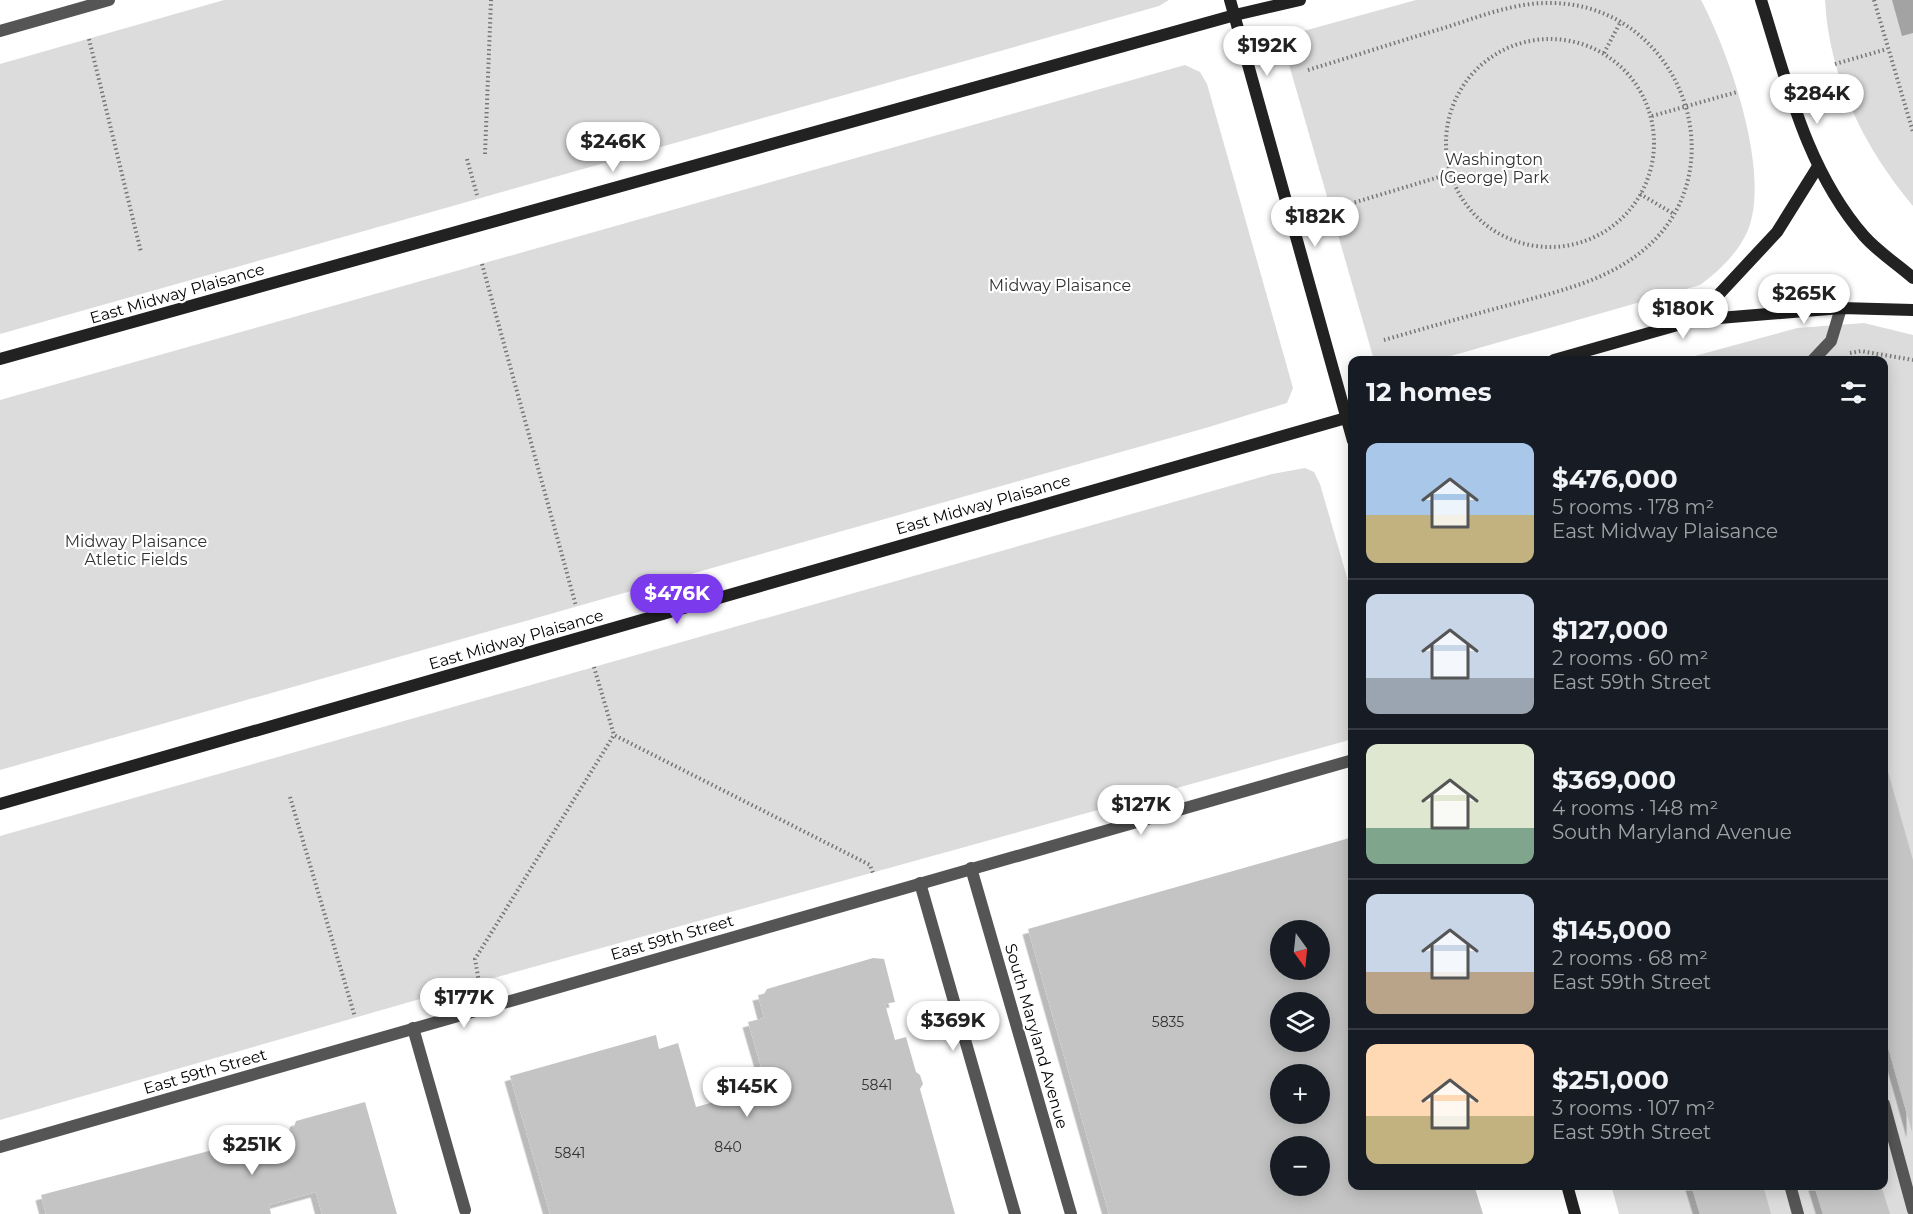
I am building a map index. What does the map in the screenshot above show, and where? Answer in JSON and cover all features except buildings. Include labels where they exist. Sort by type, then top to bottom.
[{"type":"street","points":[[0,31],[109,0]]},
{"type":"street","points":[[1230,0],[1348,410]]},
{"type":"street","name":"East Midway Plaisance","points":[[0,359],[1235,15],[1300,0]]},
{"type":"street","points":[[1761,0],[1790,94],[1817,168],[1864,236],[1913,278]]},
{"type":"street","points":[[1695,321],[1777,232],[1817,168]]},
{"type":"street","points":[[1817,356],[1831,340],[1841,308]]},
{"type":"street","points":[[1568,356],[1695,321],[1841,308],[1913,310]]},
{"type":"street","name":"East Midway Plaisance","points":[[0,804],[1348,418]]},
{"type":"street","name":"East 59th Street","points":[[0,1147],[1348,761]]},
{"type":"street","name":"South Maryland Avenue","points":[[971,868],[1071,1214]]},
{"type":"street","points":[[920,883],[1015,1214]]},
{"type":"street","points":[[414,1028],[465,1210]]},
{"type":"street","points":[[1888,1119],[1913,1210]]},
{"type":"street","points":[[1568,1190],[1575,1214]]},
{"type":"street","points":[[1791,1190],[1798,1214]]},
{"type":"path","points":[[485,154],[492,0]]},
{"type":"path","points":[[1874,0],[1913,132]]},
{"type":"path","points":[[1308,70],[1503,9],[1529,4],[1579,6],[1621,21],[1657,51],[1673,74],[1688,106],[1692,126],[1691,159],[1687,181],[1674,214],[1653,241],[1635,258],[1590,282],[1384,340]]},
{"type":"path","points":[[1604,53],[1621,21]]},
{"type":"path","points":[[89,39],[141,252]]},
{"type":"path","points":[[1534,39],[1571,40],[1604,53],[1628,74],[1640,90],[1652,116],[1656,141],[1651,169],[1640,194],[1626,214],[1596,236],[1558,247],[1537,246],[1503,236],[1488,227],[1464,203],[1449,174],[1446,155],[1447,122],[1461,88],[1484,61],[1499,51],[1534,39]]},
{"type":"path","points":[[1835,64],[1887,49]]},
{"type":"path","points":[[1652,116],[1737,92]]},
{"type":"path","points":[[467,159],[477,195]]},
{"type":"path","points":[[1346,205],[1449,174]]},
{"type":"path","points":[[1640,194],[1674,214]]},
{"type":"path","points":[[482,264],[576,606]]},
{"type":"path","points":[[1828,356],[1861,351],[1913,360]]},
{"type":"path","points":[[594,667],[614,735],[870,865],[873,874]]},
{"type":"path","points":[[479,982],[475,959],[614,735]]},
{"type":"path","points":[[290,796],[355,1017]]},
{"type":"green space","points":[[224,0],[1169,0],[1159,6],[0,334],[0,64]]},
{"type":"green space","name":"Washington (George) Park","points":[[1416,0],[1701,0],[1734,81],[1751,146],[1754,206],[1748,230],[1734,254],[1700,285],[1451,356],[1373,356],[1286,54],[1285,43],[1289,35]]},
{"type":"green space","points":[[1825,0],[1913,0],[1913,206],[1879,160],[1852,110],[1834,57]]},
{"type":"green space","name":"Midway Plaisance","points":[[1185,65],[1200,72],[1207,84],[1293,388],[1287,403],[0,770],[0,400]]},
{"type":"green space","points":[[1864,323],[1913,335],[1913,1214],[1619,1214],[1612,1190],[1888,1190],[1888,356],[1695,356],[1797,328]]},
{"type":"green space","points":[[1305,468],[1314,472],[1320,484],[1348,581],[1348,740],[479,982],[0,1120],[0,836],[1272,474]]},
{"type":"shaded area","points":[[1892,0],[1913,0],[1913,33],[1902,36]]},
{"type":"park label","name":"Midway Plaisance Atletic Fields","points":[[136,550]]}]
